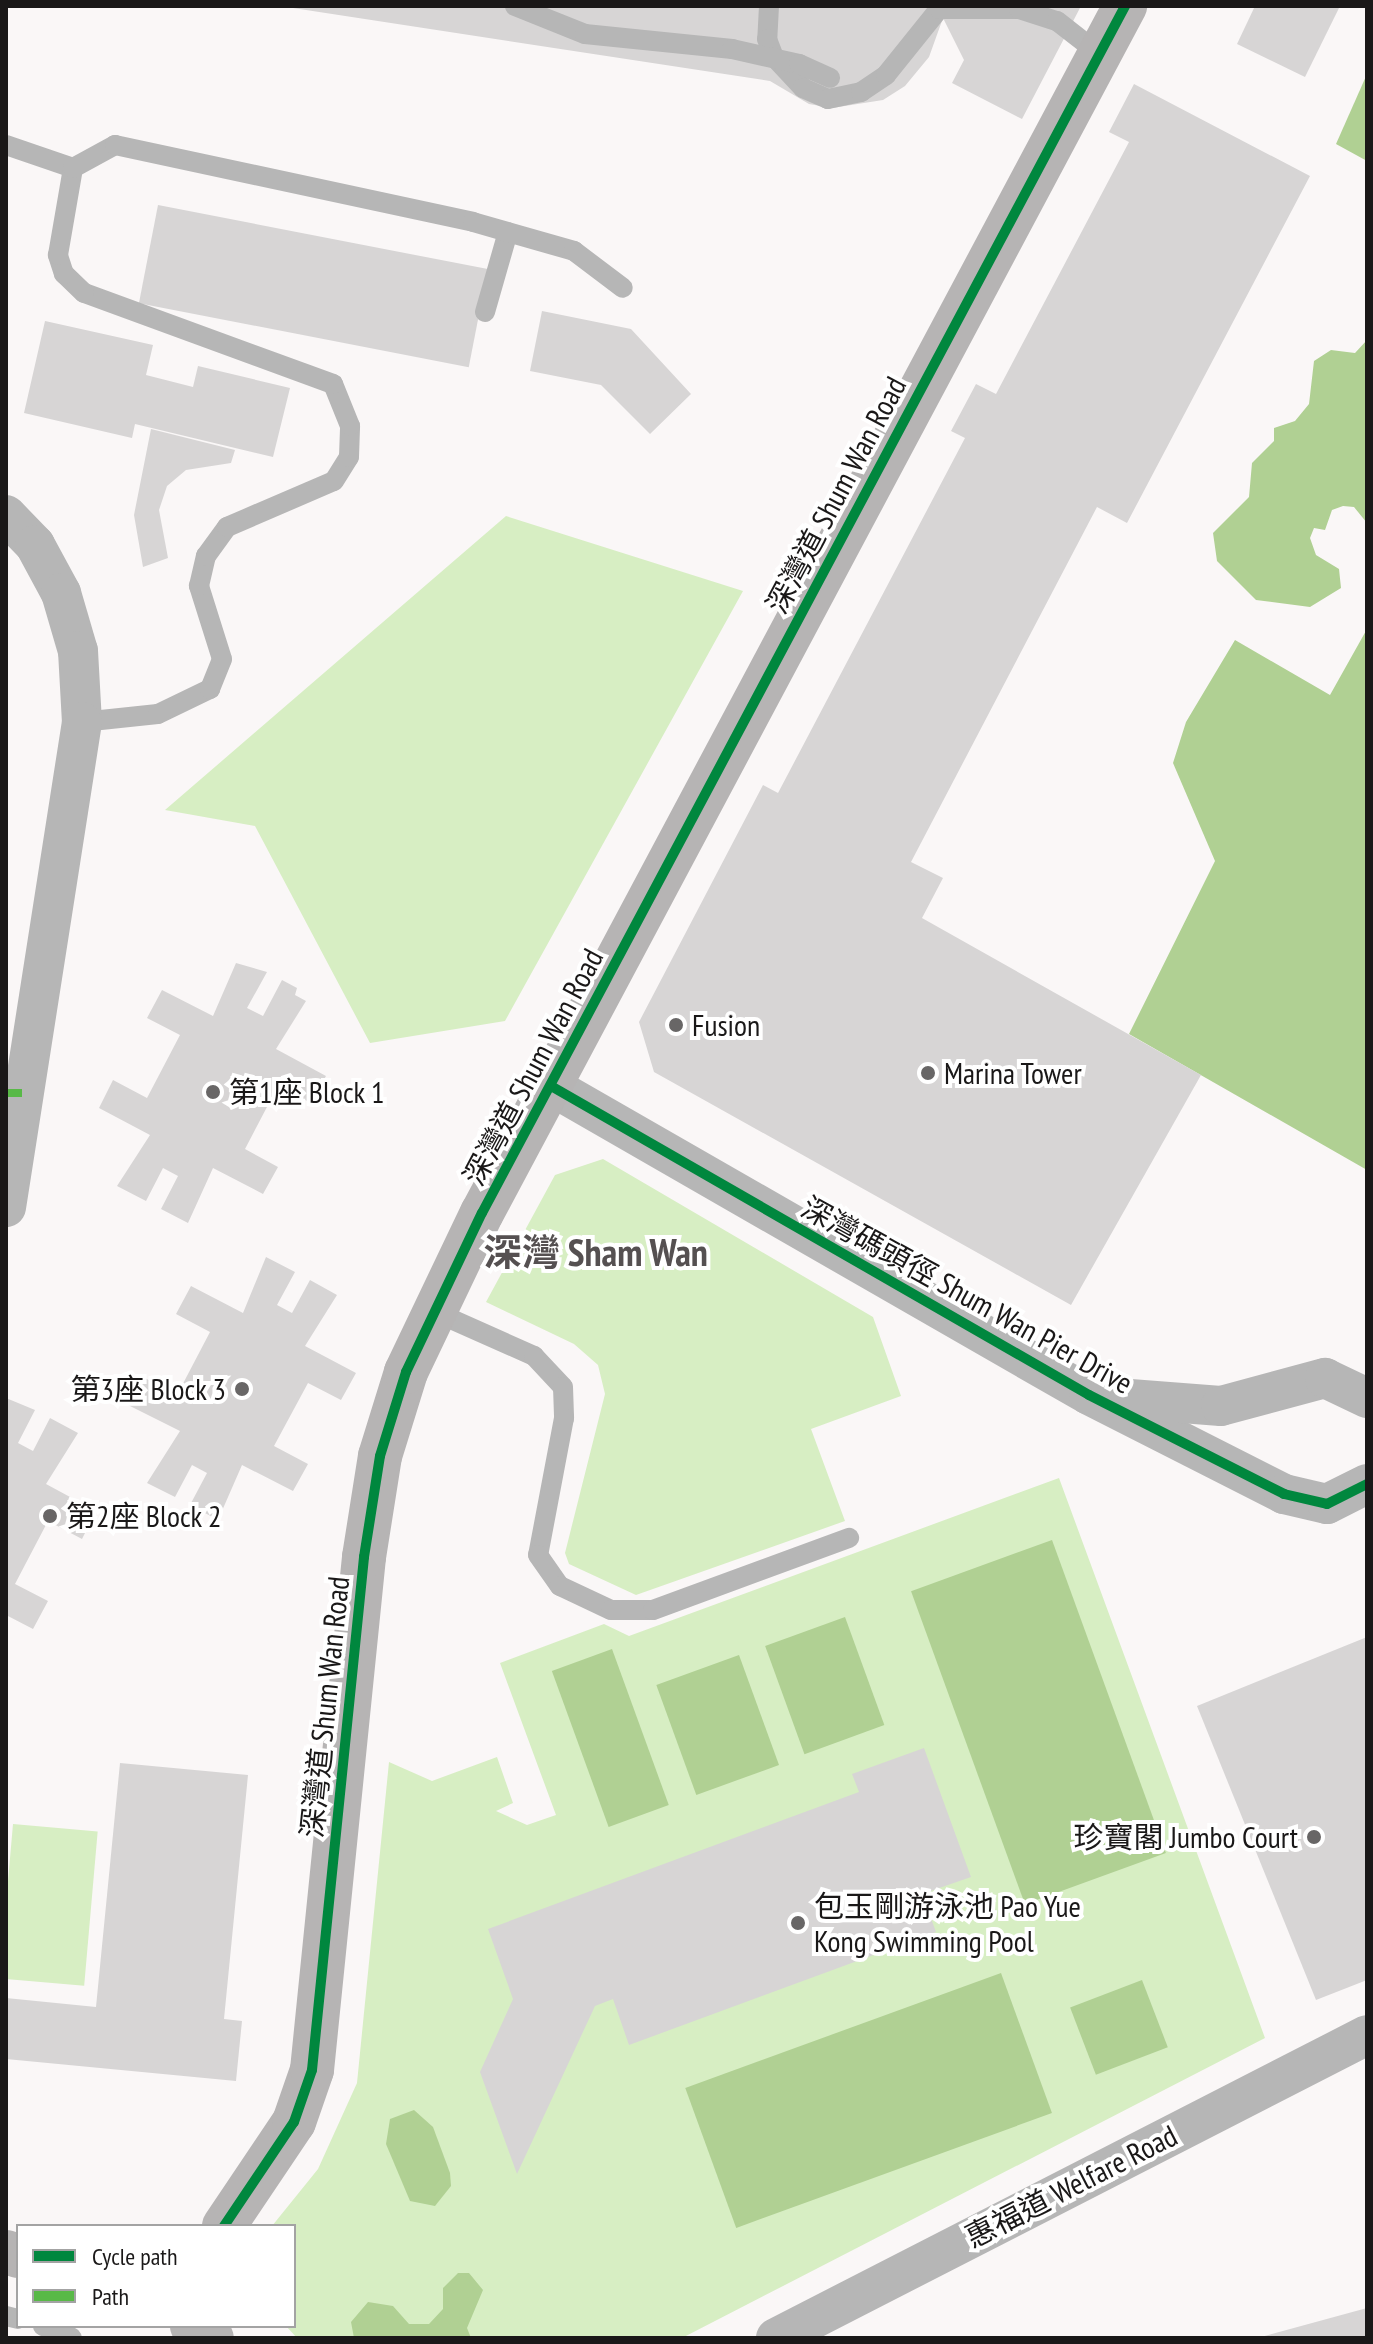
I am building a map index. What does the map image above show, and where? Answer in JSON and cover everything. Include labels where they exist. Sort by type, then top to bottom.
[{"type":"street","name":"深灣道 Shum Wan Road","points":[[230,2214],[294,2122],[312,2070],[372,1500],[392,1414],[433,1311],[1091,49],[1125,6]]},
{"type":"street","points":[[6,515],[35,545],[61,593],[78,651],[82,722],[6,1207]]},
{"type":"street","name":"深灣碼頭徑 Shum Wan Pier Drive","points":[[551,1086],[1089,1395],[1310,1503],[1343,1500],[1367,1484]]},
{"type":"street","name":"深灣碼頭徑 Shum Wan Pier Drive","points":[[1089,1395],[1221,1406],[1325,1378],[1367,1398]]},
{"type":"street","name":"惠福道 Welfare Road","points":[[776,2338],[1367,2035]]},
{"type":"street","points":[[201,2224],[230,2214]]},
{"type":"lane","points":[[515,6],[585,34],[732,49],[799,64],[830,78]]},
{"type":"lane","points":[[769,6],[767,39],[774,57],[803,88],[828,99],[861,92],[880,80],[939,9],[1019,9],[1057,21],[1091,49]]},
{"type":"lane","points":[[1058,6],[1091,49]]},
{"type":"lane","points":[[6,145],[73,168],[115,145],[508,232],[574,251],[623,288]]},
{"type":"lane","points":[[73,168],[58,255],[64,274],[84,293],[333,384],[350,426],[349,457],[334,481],[227,527],[206,556],[199,586],[222,659],[210,689],[158,714],[82,722]]},
{"type":"lane","points":[[485,312],[508,232]]},
{"type":"lane","points":[[433,1311],[534,1356],[563,1387],[564,1418],[538,1555],[560,1586],[611,1610],[653,1610],[849,1538]]},
{"type":"lane","points":[[48,2328],[72,2338]]},
{"type":"shaded area","points":[[1367,74],[1367,161],[1336,144]]},
{"type":"shaded area","points":[[1367,340],[1367,523],[1354,507],[1343,506],[1332,510],[1325,530],[1314,528],[1310,538],[1316,555],[1339,569],[1341,588],[1310,607],[1256,600],[1217,561],[1213,533],[1249,497],[1252,463],[1274,441],[1274,428],[1295,421],[1309,404],[1314,361],[1331,350],[1355,353]]},
{"type":"shaded area","points":[[506,516],[743,591],[505,1021],[370,1043],[255,826],[165,810]]},
{"type":"shaded area","points":[[1367,629],[1367,1170],[1129,1034],[1215,861],[1173,763],[1186,722],[1235,640],[1330,695]]},
{"type":"shaded area","points":[[603,1159],[873,1317],[901,1396],[811,1429],[845,1521],[636,1595],[569,1564],[565,1553],[605,1394],[598,1365],[574,1344],[486,1302],[555,1175]]},
{"type":"shaded area","name":"包玉剛游泳池 Pao Yue Kong Swimming Pool","points":[[1059,1478],[1265,2038],[682,2338],[297,2338],[288,2328],[296,2328],[296,2224],[274,2224],[318,2169],[357,2083],[389,1762],[432,1781],[497,1757],[513,1803],[496,1811],[527,1825],[556,1815],[500,1663],[604,1624],[629,1636]]},
{"type":"shaded area","points":[[1052,1540],[1166,1853],[1025,1904],[911,1591]]},
{"type":"shaded area","points":[[845,1617],[884,1725],[804,1754],[765,1646]]},
{"type":"shaded area","points":[[612,1649],[669,1805],[609,1827],[552,1671]]},
{"type":"shaded area","points":[[739,1655],[779,1765],[696,1795],[656,1685]]},
{"type":"shaded area","points":[[13,1824],[98,1831],[84,1986],[6,1979],[6,1904]]},
{"type":"shaded area","points":[[1001,1973],[1052,2113],[736,2228],[685,2088]]},
{"type":"shaded area","points":[[1142,1980],[1168,2047],[1096,2075],[1070,2008]]},
{"type":"shaded area","points":[[414,2110],[433,2127],[450,2173],[451,2186],[435,2206],[410,2201],[386,2144],[390,2119]]},
{"type":"shaded area","points":[[458,2273],[469,2273],[483,2290],[467,2328],[471,2338],[354,2338],[351,2322],[368,2302],[393,2306],[409,2324],[429,2324],[443,2309],[443,2288]]},
{"type":"building","points":[[280,6],[1081,6],[1022,119],[952,83],[964,60],[943,18],[929,57],[905,86],[883,100],[832,108],[809,104],[770,81]]},
{"type":"building","points":[[1255,6],[1340,6],[1305,77],[1237,44]]},
{"type":"building","points":[[1134,84],[1310,176],[1127,523],[1097,507],[911,862],[943,878],[922,918],[1201,1075],[1071,1305],[654,1072],[639,1022],[763,785],[778,793],[965,438],[951,431],[976,384],[996,394],[1129,142],[1109,132]]},
{"type":"building","points":[[158,205],[488,269],[469,367],[139,303]]},
{"type":"building","points":[[542,311],[631,329],[691,394],[650,434],[601,385],[530,371]]},
{"type":"building","points":[[45,321],[153,345],[146,375],[193,387],[198,366],[290,388],[273,457],[135,424],[132,438],[24,413]]},
{"type":"building","points":[[151,429],[235,450],[231,463],[186,470],[167,486],[159,510],[168,558],[143,567],[134,515]]},
{"type":"building","name":"第1座 Block 1","points":[[236,963],[267,972],[247,1008],[263,1016],[282,980],[297,988],[295,995],[306,1001],[276,1049],[326,1076],[311,1103],[278,1086],[245,1149],[278,1167],[263,1194],[213,1168],[188,1223],[161,1209],[178,1176],[163,1168],[146,1201],[117,1186],[150,1135],[99,1108],[113,1080],[147,1098],[180,1035],[147,1018],[162,990],[213,1016]]},
{"type":"building","name":"第3座 Block 3","points":[[266,1257],[295,1272],[277,1305],[292,1313],[310,1280],[337,1295],[305,1346],[356,1373],[341,1400],[308,1383],[274,1446],[308,1464],[293,1491],[242,1465],[218,1520],[190,1505],[207,1473],[192,1465],[175,1497],[147,1483],[180,1431],[128,1405],[143,1377],[177,1395],[210,1332],[176,1314],[191,1286],[243,1313]]},
{"type":"building","name":"第2座 Block 2","points":[[6,1398],[35,1410],[18,1443],[33,1451],[50,1418],[78,1433],[46,1484],[96,1511],[82,1539],[48,1521],[15,1584],[48,1601],[33,1629],[6,1615]]},
{"type":"building","points":[[1367,1637],[1367,1980],[1316,2000],[1197,1706]]},
{"type":"building","points":[[924,1748],[971,1877],[922,1894],[936,1932],[629,2045],[613,1999],[595,2006],[517,2174],[480,2072],[513,1999],[488,1929],[859,1792],[852,1774]]},
{"type":"building","points":[[120,1763],[248,1775],[224,2019],[242,2021],[236,2081],[6,2059],[6,1998],[96,2007]]},
{"type":"building","points":[[1367,2308],[1367,2338],[1261,2338],[1261,2337]]},
{"type":"marked path","points":[[6,1093],[25,1093]]},
{"type":"cycle path","points":[[225,2224],[294,2122],[312,2070],[364,1557],[380,1456],[406,1372],[482,1213],[1125,6]]},
{"type":"cycle path","points":[[551,1086],[1089,1395],[1284,1494],[1327,1504],[1367,1484]]},
{"type":"place","name":"Fusion","points":[[676,1025]]},
{"type":"place","name":"Marina Tower","points":[[928,1073]]},
{"type":"place","name":"第1座 Block 1","points":[[213,1092]]},
{"type":"place","name":"第3座 Block 3","points":[[242,1389]]},
{"type":"place","name":"第2座 Block 2","points":[[50,1516]]},
{"type":"place","name":"珍寶閣 Jumbo Court","points":[[1314,1837]]},
{"type":"place","name":"包玉剛游泳池 Pao Yue Kong Swimming Pool","points":[[798,1923]]},
{"type":"district","name":"深灣 Sham Wan","points":[[596,1252]]}]
